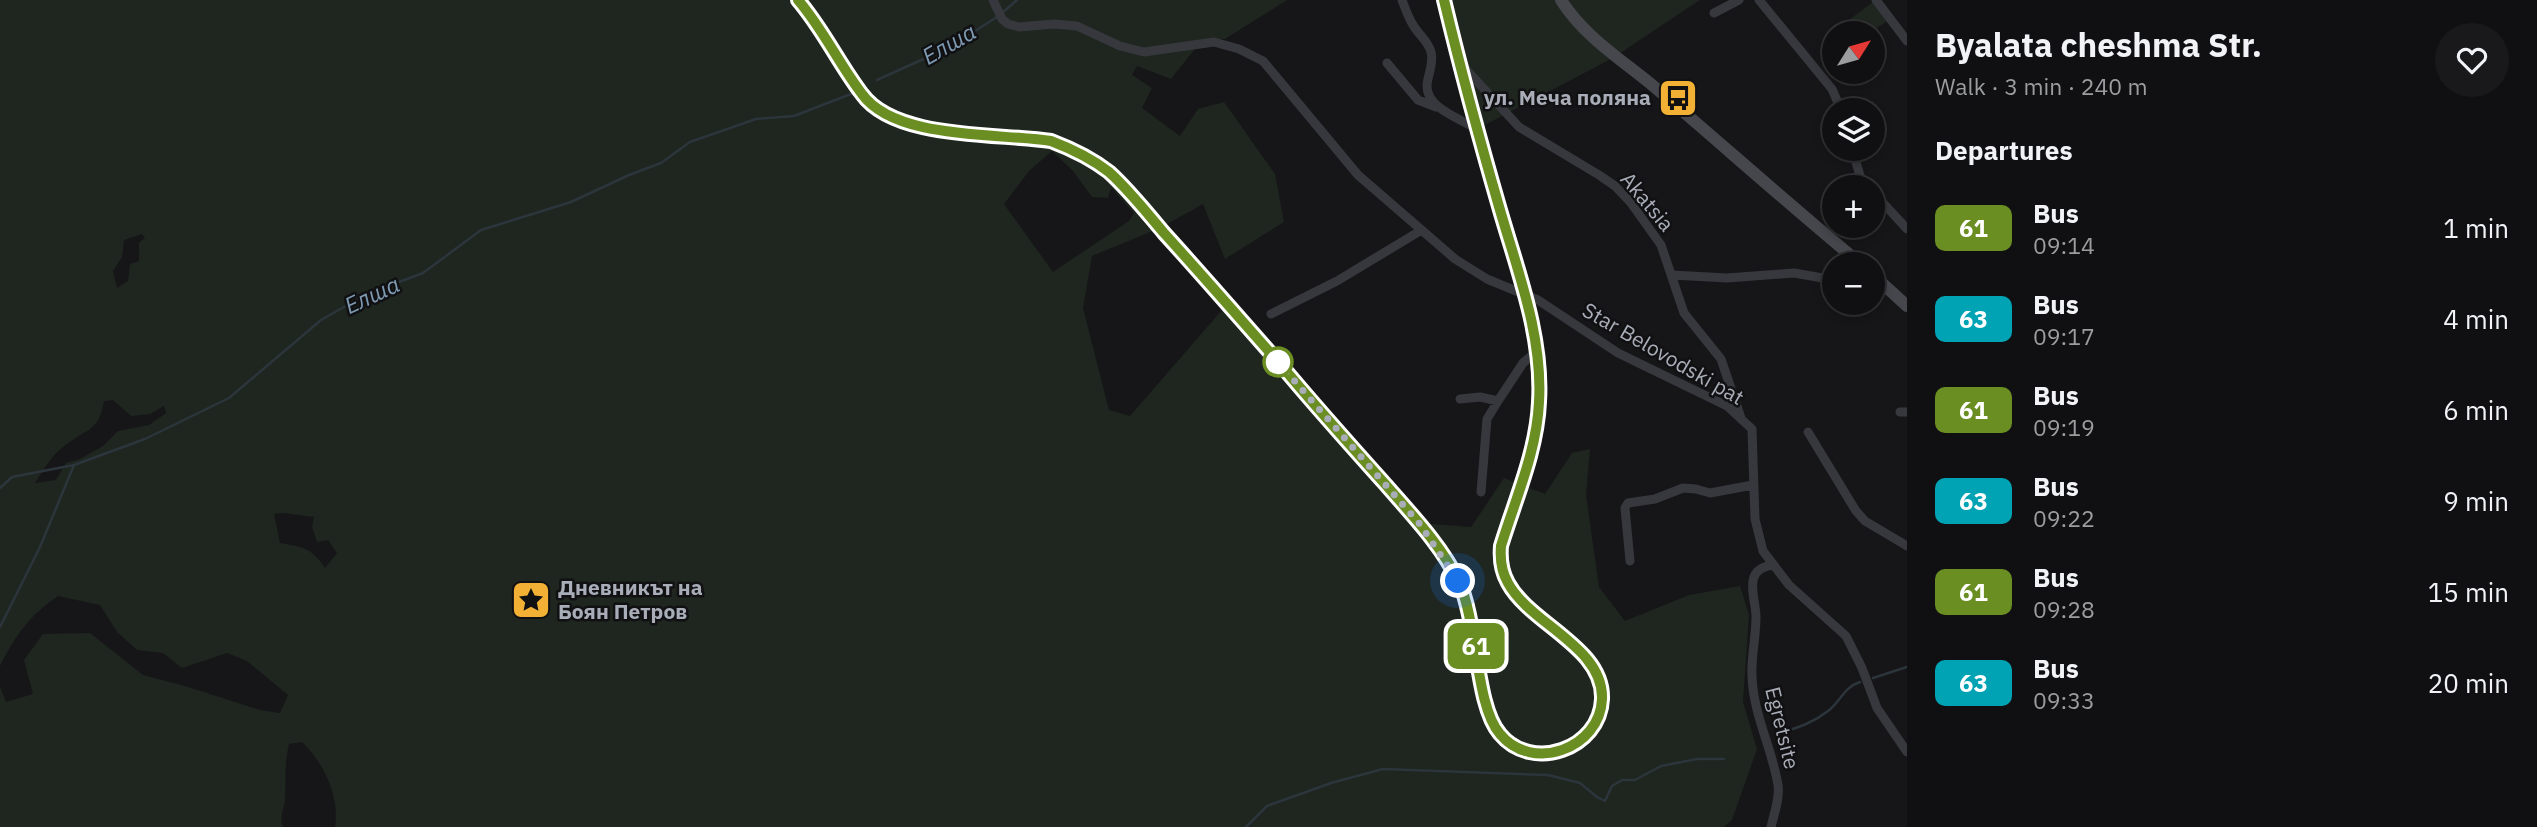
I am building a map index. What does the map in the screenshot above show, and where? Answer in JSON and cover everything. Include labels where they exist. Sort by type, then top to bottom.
[{"type":"street","points":[[798,0],[818,25],[863,97],[881,112],[908,125],[1051,141],[1071,148],[1110,174],[1248,326],[1419,523],[1458,581],[1472,619],[1485,696],[1495,726],[1515,748],[1531,754],[1550,754],[1567,749],[1581,739],[1598,717],[1602,699],[1600,683],[1594,668],[1583,654],[1550,627],[1508,583],[1500,562],[1501,546],[1537,428],[1537,351],[1443,0]]},
{"type":"street","name":"Star Belovodski pat","points":[[993,0],[1000,16],[1008,24],[1018,27],[1054,24],[1077,26],[1137,51],[1153,52],[1214,42],[1239,49],[1263,61],[1358,175],[1420,231],[1470,270],[1538,300],[1618,353],[1727,406],[1752,429],[1757,536],[1763,551],[1789,585],[1846,636],[1877,708],[1907,752]]},
{"type":"street","points":[[1402,0],[1412,23],[1427,43],[1432,55],[1427,86],[1436,107]]},
{"type":"street","points":[[1561,0],[1572,18],[1604,48],[1644,78],[1847,252]]},
{"type":"street","points":[[1714,13],[1739,0]]},
{"type":"street","points":[[1759,0],[1832,89],[1836,98]]},
{"type":"street","points":[[1876,0],[1907,41]]},
{"type":"street","name":"Akatsia","points":[[1458,61],[1519,127],[1615,186],[1631,203],[1661,245],[1684,313],[1721,359],[1741,418]]},
{"type":"street","points":[[1387,63],[1418,100],[1455,115],[1477,129]]},
{"type":"street","points":[[1885,205],[1907,229]]},
{"type":"street","points":[[1271,314],[1337,281],[1420,231]]},
{"type":"street","points":[[1672,275],[1727,278],[1794,273],[1822,278]]},
{"type":"street","points":[[1885,286],[1907,306]]},
{"type":"street","points":[[1480,492],[1487,419],[1523,363],[1537,351]]},
{"type":"street","points":[[1460,399],[1489,398],[1498,401]]},
{"type":"street","points":[[1808,432],[1856,511],[1865,521],[1907,547]]},
{"type":"street","points":[[1630,561],[1625,508],[1628,503],[1655,499],[1683,488],[1710,493],[1753,485]]},
{"type":"street","name":"Egretsite","points":[[1771,827],[1779,789],[1758,715],[1752,675],[1756,614],[1752,587],[1758,571],[1764,566],[1773,565]]},
{"type":"shaded area","points":[[0,0],[1287,0],[1225,39],[1202,40],[1171,79],[1137,66],[1132,75],[1152,88],[1142,108],[1180,136],[1198,109],[1224,102],[1275,174],[1284,222],[1225,259],[1203,204],[1160,228],[1092,256],[1083,308],[1109,410],[1130,416],[1222,310],[1248,326],[1419,523],[1471,527],[1504,478],[1545,494],[1572,453],[1590,449],[1586,495],[1599,587],[1625,621],[1689,595],[1740,586],[1749,615],[1743,702],[1757,749],[1732,820],[1724,827],[335,827],[335,804],[329,781],[302,742],[289,744],[283,827],[0,827],[0,687],[6,702],[33,694],[24,660],[43,634],[90,633],[143,675],[260,710],[280,713],[288,695],[247,661],[227,653],[182,668],[163,653],[137,650],[117,632],[100,605],[58,596],[24,627],[0,666]],"holes":[[[1052,151],[1073,171],[1092,197],[1108,198],[1111,187],[1134,213],[1129,221],[1053,272],[1004,204],[1029,171]],[[142,234],[145,238],[139,243],[139,261],[130,264],[128,281],[117,288],[113,271],[122,257],[124,240]],[[113,400],[131,416],[150,414],[164,406],[166,413],[149,425],[118,431],[103,446],[80,459],[66,463],[56,480],[35,483],[58,451],[94,426],[104,401]],[[274,514],[314,517],[312,527],[317,542],[328,540],[337,553],[325,568],[316,556],[306,550],[280,543]]]},
{"type":"shaded area","points":[[1443,0],[1700,0],[1613,58],[1477,129]]},
{"type":"shaded area","points":[[1873,2],[1887,21],[1885,22],[1847,21]]},
{"type":"waterway","name":"Елша","points":[[1002,13],[1017,0]]},
{"type":"waterway","name":"Елша","points":[[877,80],[950,47],[997,17]]},
{"type":"waterway","name":"Елша","points":[[0,627],[40,547],[74,465],[145,439],[229,398],[321,320],[367,294],[423,273],[481,230],[571,202],[661,163],[690,142],[756,119],[794,116],[851,94]]},
{"type":"waterway","points":[[0,488],[12,477],[74,465]]},
{"type":"waterway","points":[[1873,678],[1907,667]]},
{"type":"waterway","points":[[1783,732],[1823,715],[1850,687],[1860,682]]},
{"type":"waterway","points":[[1246,827],[1267,806],[1331,783],[1383,769],[1548,775],[1580,783],[1605,801],[1612,786],[1622,780],[1635,780],[1661,766],[1697,759],[1724,759]]},
{"type":"bus line","name":"61","points":[[798,0],[818,25],[863,97],[881,112],[908,125],[1051,141],[1071,148],[1110,174],[1248,326],[1419,523],[1458,581],[1472,619],[1490,717],[1500,734],[1515,748],[1531,754],[1550,754],[1567,749],[1591,729],[1598,717],[1602,699],[1600,683],[1594,668],[1583,654],[1550,627],[1508,583],[1500,562],[1501,546],[1537,428],[1537,351],[1444,0]]},
{"type":"place","name":"ул. Меча поляна","points":[[1678,98]]},
{"type":"place","name":"Дневникът на Боян Петров","points":[[531,600]]},
{"type":"route","points":[[1278,362],[1419,523],[1458,581]]}]
